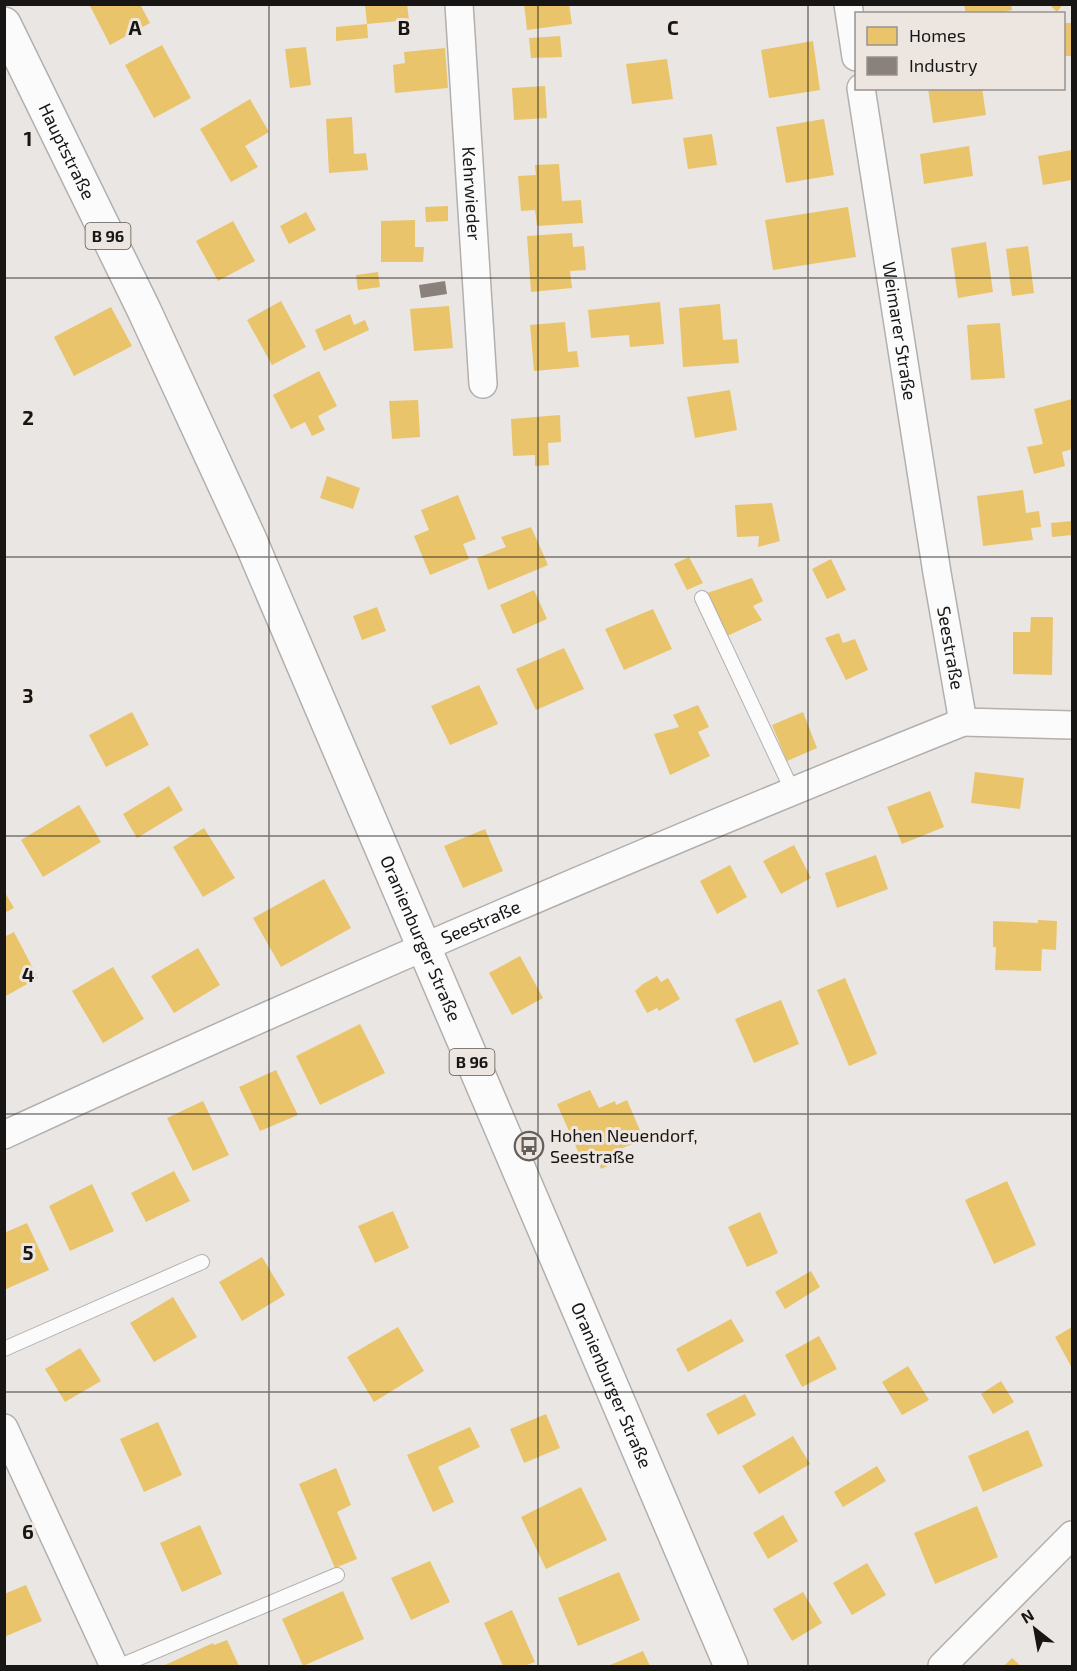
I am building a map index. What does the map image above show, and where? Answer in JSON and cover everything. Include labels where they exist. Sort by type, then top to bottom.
[{"type":"main road","name":"Hauptstraße","points":[[4,24],[144,310],[206,444]]},
{"type":"main road","name":"Oranienburger Straße","points":[[206,444],[254,551],[731,1666]]},
{"type":"street","name":"Kehrwieder","points":[[459,4],[483,384]]},
{"type":"street","points":[[848,4],[855,50]]},
{"type":"street","name":"Weimarer Straße","points":[[861,90],[937,573]]},
{"type":"street","name":"Seestraße","points":[[937,573],[963,722]]},
{"type":"street","name":"Seestraße","points":[[4,1135],[423,948],[792,790],[963,722],[1072,725]]},
{"type":"street","points":[[4,1428],[114,1666]]},
{"type":"street","points":[[942,1666],[1072,1535]]},
{"type":"lane","points":[[702,598],[792,790]]},
{"type":"lane","points":[[4,1349],[202,1262]]},
{"type":"lane","points":[[120,1666],[337,1575]]},
{"type":"building: Homes","points":[[89,4],[140,4],[150,23],[110,45]]},
{"type":"building: Homes","points":[[365,4],[407,4],[409,20],[367,24]]},
{"type":"building: Homes","points":[[524,4],[569,4],[572,24],[527,30]]},
{"type":"building: Homes","points":[[964,4],[1011,4],[1012,10],[1002,12],[966,12]]},
{"type":"building: Homes","points":[[1049,4],[1063,4],[1057,12]]},
{"type":"building: Homes","points":[[1065,23],[1072,23],[1072,56],[1065,56]]},
{"type":"building: Homes","points":[[367,24],[368,38],[336,41],[336,27]]},
{"type":"building: Homes","points":[[560,36],[562,57],[531,58],[529,38]]},
{"type":"building: Homes","points":[[813,41],[820,90],[769,98],[761,50]]},
{"type":"building: Homes","points":[[162,45],[191,98],[154,118],[125,65]]},
{"type":"building: Homes","points":[[306,47],[311,85],[290,88],[285,49]]},
{"type":"building: Homes","points":[[445,48],[448,88],[395,93],[393,65],[405,63],[404,52]]},
{"type":"building: Homes","points":[[667,59],[673,99],[632,104],[626,64]]},
{"type":"building: Homes","points":[[545,86],[547,118],[514,120],[512,88]]},
{"type":"building: Homes","points":[[928,90],[982,90],[986,115],[933,123]]},
{"type":"building: Homes","points":[[250,99],[269,132],[245,146],[258,167],[231,182],[200,129]]},
{"type":"building: Homes","points":[[352,117],[354,154],[366,153],[368,170],[329,173],[326,119]]},
{"type":"building: Homes","points":[[824,119],[834,175],[786,183],[776,127]]},
{"type":"building: Homes","points":[[712,134],[717,165],[688,169],[683,138]]},
{"type":"building: Homes","points":[[969,146],[973,176],[924,184],[920,154]]},
{"type":"building: Homes","points":[[1072,150],[1072,180],[1043,185],[1038,156]]},
{"type":"building: Homes","points":[[559,164],[562,201],[581,200],[583,223],[537,226],[535,210],[521,211],[518,176],[536,175],[535,165]]},
{"type":"building: Homes","points":[[448,206],[448,221],[426,222],[425,207]]},
{"type":"building: Homes","points":[[848,207],[856,257],[773,270],[765,220]]},
{"type":"building: Homes","points":[[306,212],[316,230],[289,244],[280,226]]},
{"type":"building: Homes","points":[[415,220],[415,247],[424,247],[423,262],[381,262],[381,221]]},
{"type":"building: Homes","points":[[233,221],[255,261],[218,281],[196,241]]},
{"type":"building: Homes","points":[[572,233],[573,247],[584,246],[586,270],[570,271],[572,288],[531,292],[527,236]]},
{"type":"building: Homes","points":[[986,242],[993,292],[958,298],[951,248]]},
{"type":"building: Homes","points":[[1028,246],[1034,293],[1012,296],[1006,249]]},
{"type":"building: Homes","points":[[378,272],[380,287],[358,290],[356,275]]},
{"type":"building: Homes","points":[[281,301],[306,347],[272,365],[247,320]]},
{"type":"building: Homes","points":[[660,302],[664,344],[630,347],[629,335],[591,338],[588,310]]},
{"type":"building: Homes","points":[[720,304],[723,340],[737,339],[739,363],[683,367],[679,308]]},
{"type":"building: Homes","points":[[449,306],[453,348],[414,351],[410,309]]},
{"type":"building: Homes","points":[[111,307],[132,346],[74,376],[54,337]]},
{"type":"building: Homes","points":[[350,314],[354,325],[365,320],[369,330],[324,351],[315,330]]},
{"type":"building: Homes","points":[[565,322],[568,352],[577,351],[579,367],[534,371],[530,325]]},
{"type":"building: Homes","points":[[1000,323],[1005,378],[971,380],[967,325]]},
{"type":"building: Homes","points":[[319,371],[337,406],[318,416],[325,430],[312,436],[305,422],[291,429],[273,395]]},
{"type":"building: Homes","points":[[730,390],[737,430],[695,438],[687,397]]},
{"type":"building: Homes","points":[[1072,399],[1072,449],[1062,452],[1065,466],[1034,474],[1027,447],[1043,444],[1034,409]]},
{"type":"building: Homes","points":[[418,400],[420,437],[392,439],[389,401]]},
{"type":"building: Homes","points":[[560,415],[561,442],[548,443],[549,465],[535,466],[535,455],[513,456],[511,419]]},
{"type":"building: Homes","points":[[327,476],[360,488],[353,509],[320,498]]},
{"type":"building: Homes","points":[[1023,490],[1026,513],[1039,511],[1041,527],[1031,528],[1033,540],[983,546],[977,496]]},
{"type":"building: Homes","points":[[458,495],[476,539],[463,544],[469,559],[430,575],[414,536],[429,530],[421,510]]},
{"type":"building: Homes","points":[[772,503],[780,541],[758,547],[759,536],[737,537],[735,505]]},
{"type":"building: Homes","points":[[1072,521],[1072,535],[1052,537],[1051,523]]},
{"type":"building: Homes","points":[[531,527],[548,565],[488,590],[477,558],[506,547],[501,537]]},
{"type":"building: Homes","points":[[689,557],[703,583],[687,590],[674,564]]},
{"type":"building: Homes","points":[[831,559],[846,590],[827,599],[812,569]]},
{"type":"building: Homes","points":[[752,578],[763,601],[753,606],[762,620],[727,636],[707,593]]},
{"type":"building: Homes","points":[[534,590],[547,619],[513,634],[500,605]]},
{"type":"building: Homes","points":[[377,607],[386,631],[362,640],[353,616]]},
{"type":"building: Homes","points":[[653,609],[672,649],[624,670],[605,629]]},
{"type":"building: Homes","points":[[1031,617],[1053,617],[1052,675],[1013,674],[1013,632],[1030,632]]},
{"type":"building: Homes","points":[[839,633],[843,643],[855,639],[868,670],[846,680],[825,638]]},
{"type":"building: Homes","points":[[564,648],[584,689],[536,710],[516,669]]},
{"type":"building: Homes","points":[[479,685],[498,724],[450,745],[431,706]]},
{"type":"building: Homes","points":[[698,705],[709,727],[698,732],[710,756],[670,775],[654,734],[679,727],[673,715]]},
{"type":"building: Homes","points":[[132,712],[149,745],[106,767],[89,735]]},
{"type":"building: Homes","points":[[803,712],[817,748],[787,761],[772,725]]},
{"type":"building: Homes","points":[[975,772],[1024,778],[1020,809],[971,803]]},
{"type":"building: Homes","points":[[169,786],[183,810],[137,838],[123,814]]},
{"type":"building: Homes","points":[[930,791],[944,827],[902,844],[887,807]]},
{"type":"building: Homes","points":[[79,805],[101,842],[43,877],[21,840]]},
{"type":"building: Homes","points":[[204,828],[235,878],[203,897],[173,847]]},
{"type":"building: Homes","points":[[485,829],[503,871],[463,888],[444,846]]},
{"type":"building: Homes","points":[[794,845],[811,878],[781,894],[763,861]]},
{"type":"building: Homes","points":[[876,855],[888,889],[837,908],[825,873]]},
{"type":"building: Homes","points":[[730,865],[747,897],[717,914],[700,881]]},
{"type":"building: Homes","points":[[324,879],[351,928],[281,967],[253,918]]},
{"type":"building: Homes","points":[[4,891],[14,908],[4,913]]},
{"type":"building: Homes","points":[[1038,920],[1057,921],[1056,950],[1042,949],[1041,971],[995,970],[996,947],[993,947],[993,921],[1038,923]]},
{"type":"building: Homes","points":[[14,932],[38,978],[4,997],[4,937]]},
{"type":"building: Homes","points":[[198,948],[220,985],[174,1013],[151,976]]},
{"type":"building: Homes","points":[[520,956],[543,998],[512,1015],[489,973]]},
{"type":"building: Homes","points":[[113,967],[144,1019],[103,1043],[72,991]]},
{"type":"building: Homes","points":[[657,976],[661,982],[668,978],[680,999],[659,1011],[657,1008],[647,1013],[635,991]]},
{"type":"building: Homes","points":[[845,978],[877,1054],[849,1066],[817,990]]},
{"type":"building: Homes","points":[[781,1000],[799,1044],[754,1063],[735,1019]]},
{"type":"building: Homes","points":[[360,1024],[385,1073],[320,1105],[296,1056]]},
{"type":"building: Homes","points":[[276,1070],[298,1115],[260,1131],[239,1087]]},
{"type":"building: Homes","points":[[590,1090],[599,1108],[615,1101],[616,1105],[627,1100],[642,1135],[631,1140],[633,1144],[612,1152],[617,1162],[601,1169],[597,1159],[584,1165],[557,1104]]},
{"type":"building: Homes","points":[[203,1101],[229,1155],[193,1171],[167,1118]]},
{"type":"building: Homes","points":[[174,1171],[190,1201],[146,1222],[131,1193]]},
{"type":"building: Homes","points":[[1007,1181],[1036,1245],[994,1264],[965,1200]]},
{"type":"building: Homes","points":[[92,1184],[114,1231],[70,1251],[49,1206]]},
{"type":"building: Homes","points":[[393,1211],[409,1248],[375,1263],[358,1226]]},
{"type":"building: Homes","points":[[760,1212],[778,1253],[747,1267],[728,1227]]},
{"type":"building: Homes","points":[[27,1223],[49,1270],[4,1290],[4,1233]]},
{"type":"building: Homes","points":[[262,1257],[285,1295],[242,1321],[219,1282]]},
{"type":"building: Homes","points":[[811,1271],[820,1287],[785,1309],[775,1292]]},
{"type":"building: Homes","points":[[173,1297],[197,1337],[154,1362],[130,1323]]},
{"type":"building: Homes","points":[[731,1319],[744,1341],[688,1372],[676,1349]]},
{"type":"building: Homes","points":[[398,1327],[424,1371],[374,1402],[347,1357]]},
{"type":"building: Homes","points":[[1072,1327],[1072,1368],[1055,1337]]},
{"type":"building: Homes","points":[[819,1336],[837,1369],[802,1387],[785,1355]]},
{"type":"building: Homes","points":[[80,1348],[101,1381],[65,1402],[45,1369]]},
{"type":"building: Homes","points":[[908,1366],[929,1400],[902,1415],[882,1382]]},
{"type":"building: Homes","points":[[1001,1381],[1014,1402],[993,1414],[981,1394]]},
{"type":"building: Homes","points":[[745,1394],[756,1415],[718,1435],[706,1414]]},
{"type":"building: Homes","points":[[546,1414],[560,1448],[524,1463],[510,1429]]},
{"type":"building: Homes","points":[[158,1422],[182,1475],[144,1492],[120,1439]]},
{"type":"building: Homes","points":[[470,1427],[480,1447],[438,1467],[454,1502],[433,1512],[407,1455]]},
{"type":"building: Homes","points":[[1028,1430],[1043,1466],[983,1492],[968,1456]]},
{"type":"building: Homes","points":[[793,1436],[810,1464],[759,1494],[742,1466]]},
{"type":"building: Homes","points":[[877,1466],[886,1481],[843,1507],[834,1492]]},
{"type":"building: Homes","points":[[336,1468],[351,1505],[337,1512],[357,1559],[335,1568],[299,1484]]},
{"type":"building: Homes","points":[[581,1487],[607,1540],[546,1569],[521,1517]]},
{"type":"building: Homes","points":[[977,1506],[998,1557],[935,1584],[914,1533]]},
{"type":"building: Homes","points":[[783,1515],[798,1541],[768,1559],[753,1533]]},
{"type":"building: Homes","points":[[200,1525],[222,1574],[182,1592],[160,1543]]},
{"type":"building: Homes","points":[[430,1561],[450,1602],[411,1620],[391,1578]]},
{"type":"building: Homes","points":[[867,1563],[886,1595],[852,1615],[833,1583]]},
{"type":"building: Homes","points":[[619,1572],[640,1620],[578,1646],[558,1598]]},
{"type":"building: Homes","points":[[26,1585],[42,1621],[4,1637],[4,1594]]},
{"type":"building: Homes","points":[[343,1591],[364,1639],[303,1666],[282,1619]]},
{"type":"building: Homes","points":[[803,1592],[822,1623],[792,1641],[773,1609]]},
{"type":"building: Homes","points":[[512,1610],[535,1662],[524,1666],[503,1666],[484,1623]]},
{"type":"building: Homes","points":[[227,1640],[239,1666],[165,1665],[213,1643],[214,1645]]},
{"type":"building: Homes","points":[[643,1651],[650,1666],[608,1666]]},
{"type":"building: Homes","points":[[1012,1658],[1021,1666],[1004,1666]]},
{"type":"building: Industry","points":[[445,281],[447,294],[421,298],[419,285]]},
{"type":"place","name":"Hohen Neuendorf, Seestraße","points":[[529,1146]]}]
